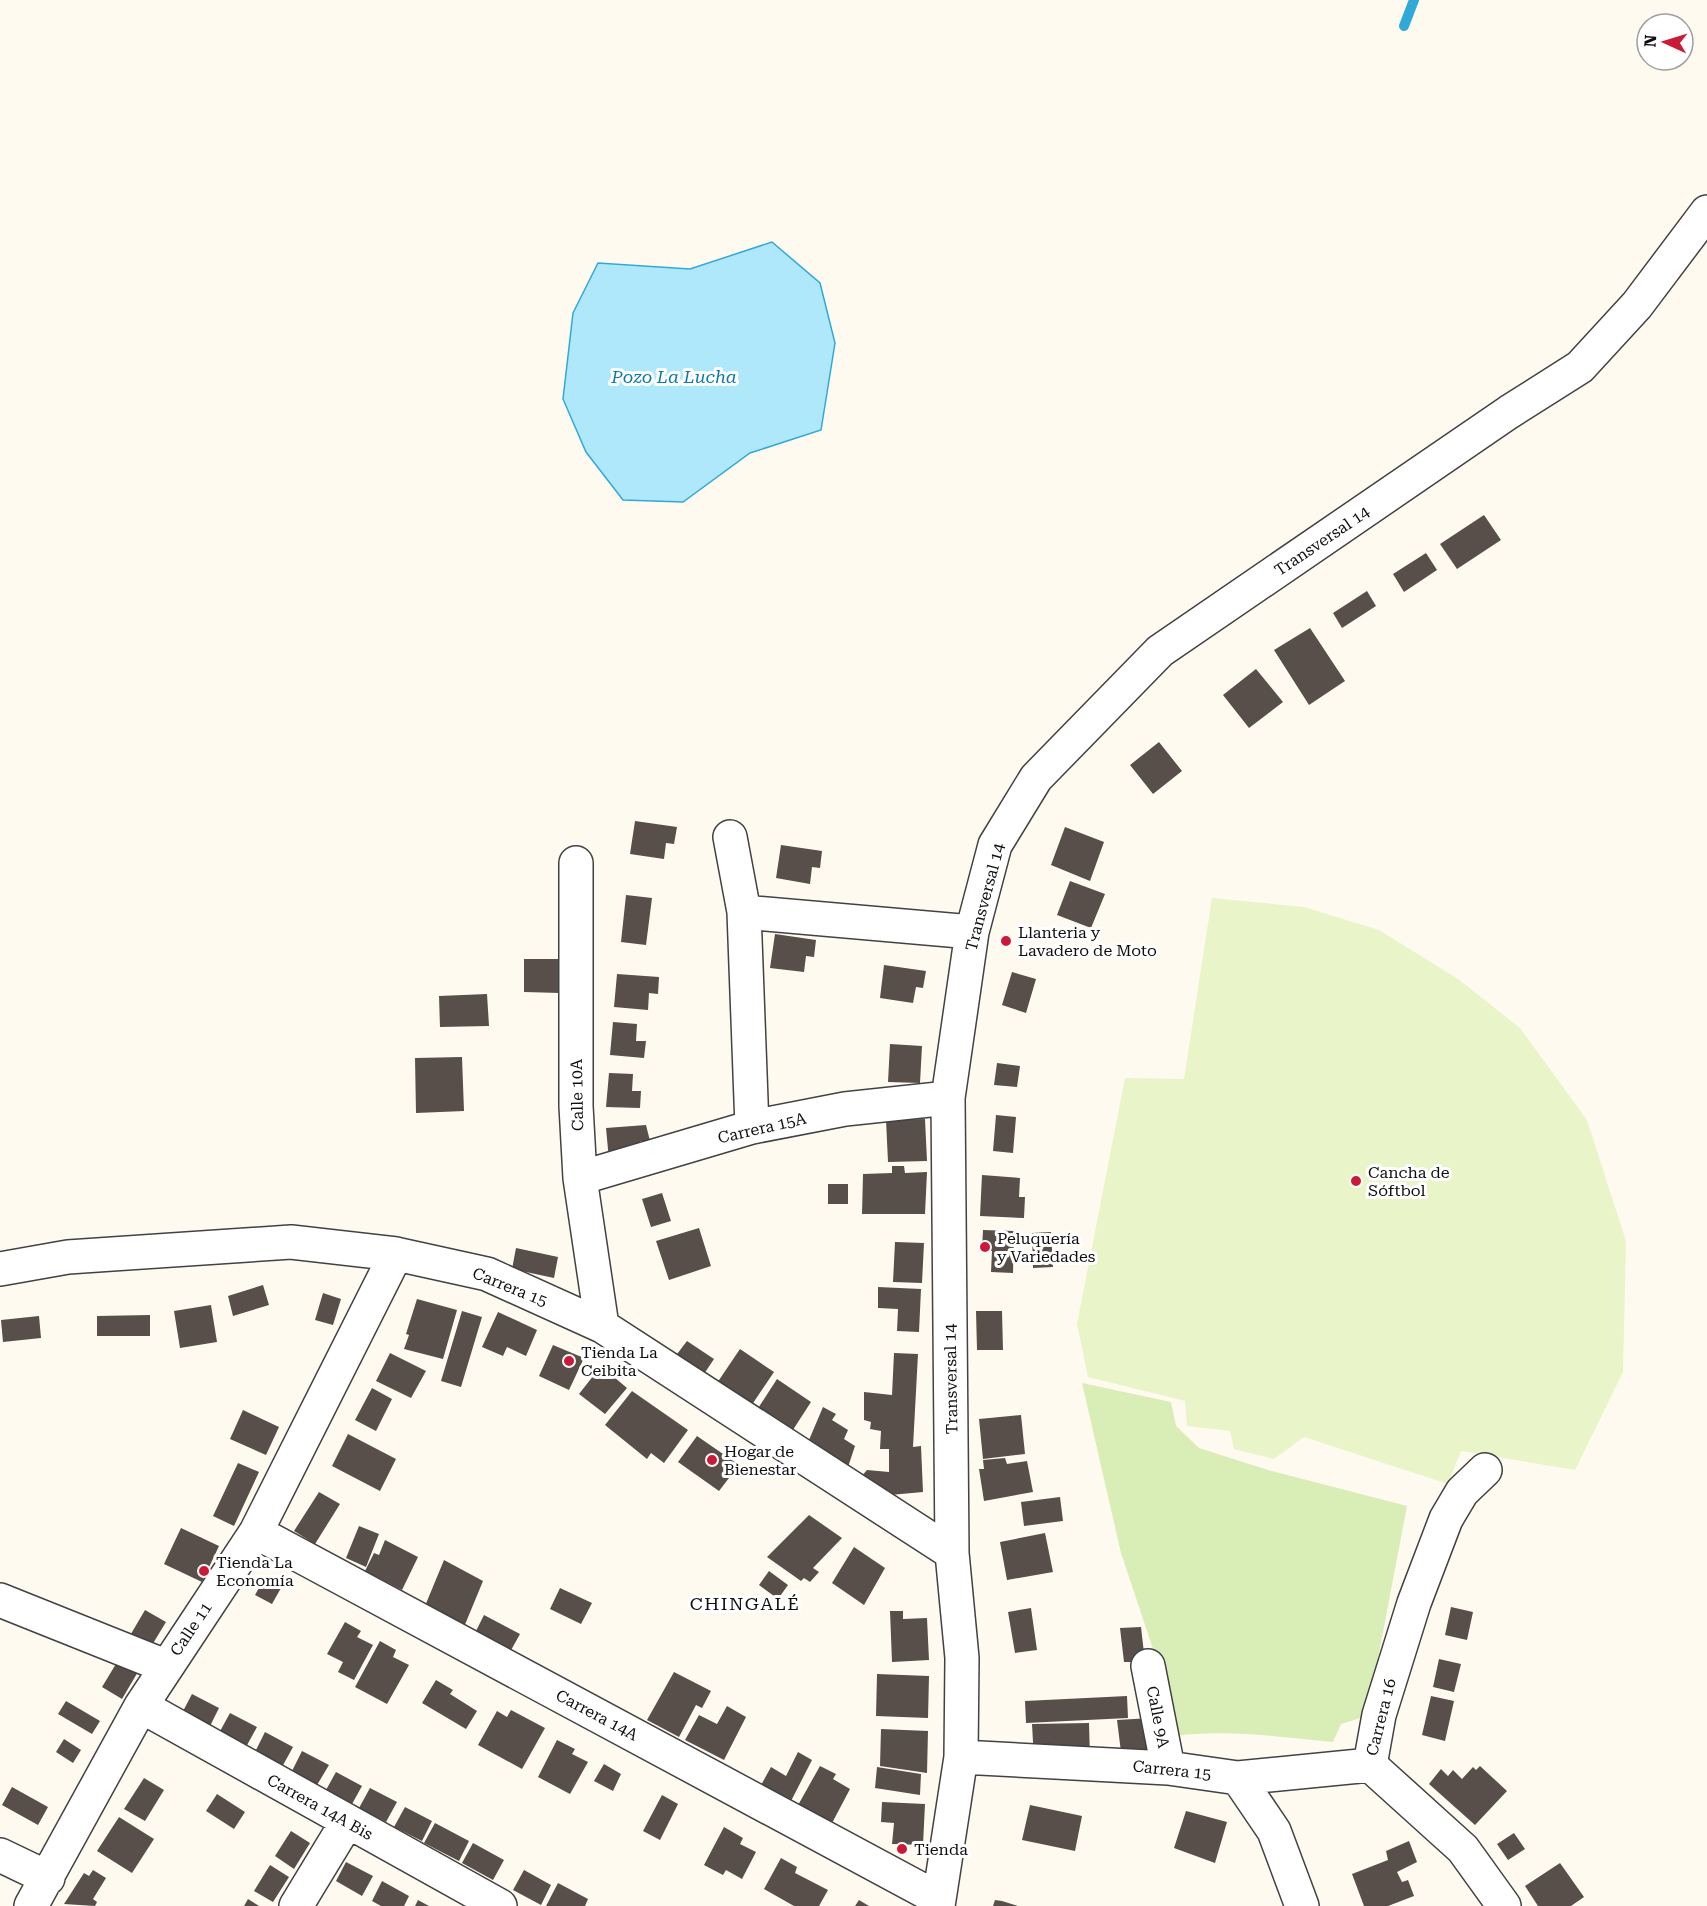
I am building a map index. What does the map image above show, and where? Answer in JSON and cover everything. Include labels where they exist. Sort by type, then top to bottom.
[{"type":"street","name":"Transversal 14","points":[[938,1902],[961,1757],[962,1658],[952,1553],[948,1098],[972,932],[995,845],[1036,778],[1160,651],[1509,412],[1580,367],[1637,305],[1707,212]]},
{"type":"street","points":[[730,837],[744,912],[752,1127]]},
{"type":"street","name":"Calle 10A","points":[[576,863],[576,1106],[580,1178],[602,1326]]},
{"type":"street","points":[[744,912],[972,932]]},
{"type":"street","name":"Carrera 15A","points":[[580,1178],[752,1127],[845,1109],[948,1098]]},
{"type":"street","name":"Carrera 15","points":[[0,1269],[68,1257],[291,1242],[396,1254],[487,1274],[602,1326],[952,1553]]},
{"type":"street","name":"Calle 11","points":[[31,1906],[165,1666],[256,1532],[396,1254]]},
{"type":"street","name":"Carrera 16","points":[[1485,1470],[1462,1492],[1446,1519],[1414,1603],[1379,1715],[1370,1764],[1463,1849],[1504,1906]]},
{"type":"street","name":"Carrera 14A","points":[[256,1532],[938,1902]]},
{"type":"street","points":[[0,1600],[165,1666]]},
{"type":"street","name":"Calle 9A","points":[[1148,1666],[1168,1768]]},
{"type":"street","name":"Carrera 14A Bis","points":[[141,1706],[500,1906]]},
{"type":"street","name":"Carrera 15","points":[[961,1757],[1168,1768],[1238,1778],[1370,1764]]},
{"type":"street","points":[[1238,1778],[1274,1831],[1302,1906]]},
{"type":"street","points":[[296,1906],[347,1822]]},
{"type":"street","points":[[0,1855],[48,1878]]},
{"type":"green space","name":"Cancha de Sóftbol","points":[[1212,898],[1304,907],[1379,930],[1458,979],[1520,1028],[1587,1120],[1626,1241],[1623,1372],[1575,1470],[1461,1451],[1448,1484],[1304,1437],[1274,1459],[1234,1449],[1230,1431],[1187,1426],[1185,1401],[1088,1377],[1077,1324],[1125,1078],[1184,1079]]},
{"type":"green space","points":[[1082,1383],[1171,1402],[1176,1426],[1199,1448],[1268,1470],[1407,1506],[1367,1716],[1341,1724],[1333,1742],[1214,1733],[1173,1736],[1153,1649],[1121,1553]]},
{"type":"water","name":"Pozo La Lucha","points":[[772,242],[820,283],[835,343],[821,430],[750,453],[683,502],[623,500],[586,452],[563,399],[573,313],[598,263],[690,269]]},
{"type":"building","points":[[1484,515],[1501,540],[1457,569],[1440,544]]},
{"type":"building","points":[[1426,553],[1437,570],[1404,592],[1393,574]]},
{"type":"building","points":[[1367,591],[1376,606],[1342,628],[1333,613]]},
{"type":"building","points":[[1310,628],[1345,681],[1309,705],[1274,650]]},
{"type":"building","points":[[1256,669],[1283,702],[1249,728],[1223,695]]},
{"type":"building","points":[[1159,742],[1182,771],[1153,794],[1130,765]]},
{"type":"building","points":[[635,821],[677,827],[674,844],[666,843],[664,859],[630,854]]},
{"type":"building","points":[[1065,827],[1104,842],[1090,881],[1051,865]]},
{"type":"building","points":[[781,845],[822,851],[820,868],[812,867],[810,884],[776,878]]},
{"type":"building","points":[[1070,881],[1105,894],[1091,928],[1057,915]]},
{"type":"building","points":[[626,895],[652,898],[646,945],[621,942]]},
{"type":"building","points":[[775,934],[816,940],[814,957],[806,956],[804,972],[770,968]]},
{"type":"building","points":[[524,959],[561,959],[560,993],[524,992]]},
{"type":"building","points":[[884,965],[926,971],[923,988],[916,987],[913,1003],[880,998]]},
{"type":"building","points":[[1012,972],[1036,979],[1026,1013],[1002,1005]]},
{"type":"building","points":[[617,974],[659,977],[658,994],[649,993],[648,1010],[614,1007]]},
{"type":"building","points":[[487,994],[489,1026],[440,1027],[439,996]]},
{"type":"building","points":[[613,1022],[637,1024],[636,1041],[646,1041],[644,1058],[610,1055]]},
{"type":"building","points":[[890,1044],[922,1046],[920,1083],[888,1082]]},
{"type":"building","points":[[462,1057],[464,1111],[416,1113],[415,1058]]},
{"type":"building","points":[[997,1063],[1020,1066],[1017,1087],[994,1085]]},
{"type":"building","points":[[609,1073],[633,1074],[632,1091],[641,1091],[640,1108],[606,1107]]},
{"type":"building","points":[[996,1115],[1016,1117],[1013,1153],[993,1151]]},
{"type":"building","points":[[925,1119],[927,1161],[888,1162],[886,1120]]},
{"type":"building","points":[[646,1125],[650,1141],[640,1141],[641,1158],[609,1160],[606,1128]]},
{"type":"building","points":[[892,1166],[904,1166],[905,1173],[927,1172],[925,1214],[862,1214],[863,1174],[892,1173]]},
{"type":"building","points":[[982,1175],[1020,1178],[1019,1197],[1025,1197],[1024,1218],[980,1216]]},
{"type":"building","points":[[828,1184],[848,1184],[848,1204],[828,1204]]},
{"type":"building","points":[[662,1193],[671,1221],[651,1227],[642,1199]]},
{"type":"building","points":[[699,1228],[711,1266],[669,1280],[656,1241]]},
{"type":"building","points":[[983,1230],[1014,1231],[1013,1273],[991,1272],[992,1251],[982,1250]]},
{"type":"building","points":[[1051,1232],[1053,1267],[1033,1268],[1032,1233]]},
{"type":"building","points":[[895,1242],[924,1243],[922,1283],[893,1282]]},
{"type":"building","points":[[516,1248],[558,1257],[554,1278],[512,1269]]},
{"type":"building","points":[[263,1285],[269,1305],[233,1316],[228,1296]]},
{"type":"building","points":[[878,1287],[921,1289],[919,1332],[897,1331],[898,1309],[878,1308]]},
{"type":"building","points":[[323,1293],[341,1299],[333,1325],[315,1320]]},
{"type":"building","points":[[417,1299],[457,1310],[443,1359],[404,1349],[409,1335],[406,1334]]},
{"type":"building","points":[[211,1305],[217,1342],[180,1348],[174,1311]]},
{"type":"building","points":[[462,1311],[482,1317],[461,1387],[441,1381]]},
{"type":"building","points":[[976,1311],[1002,1311],[1003,1350],[977,1350]]},
{"type":"building","points":[[498,1312],[537,1330],[526,1356],[507,1347],[503,1356],[482,1347]]},
{"type":"building","points":[[150,1315],[150,1336],[97,1336],[97,1316]]},
{"type":"building","points":[[39,1316],[41,1338],[3,1342],[1,1320]]},
{"type":"building","points":[[687,1341],[714,1359],[702,1377],[674,1358]]},
{"type":"building","points":[[553,1345],[584,1358],[569,1390],[539,1376]]},
{"type":"building","points":[[740,1349],[774,1372],[749,1409],[715,1386]]},
{"type":"building","points":[[390,1353],[426,1371],[411,1398],[376,1381]]},
{"type":"building","points":[[894,1353],[918,1354],[913,1447],[921,1446],[923,1492],[890,1495],[860,1478],[867,1470],[889,1472],[889,1449],[880,1449],[881,1431],[870,1429],[871,1422],[864,1420],[864,1392],[892,1395]]},
{"type":"building","points":[[601,1366],[627,1388],[605,1414],[579,1394]]},
{"type":"building","points":[[777,1379],[811,1402],[789,1436],[755,1413]]},
{"type":"building","points":[[372,1388],[392,1399],[376,1431],[355,1420]]},
{"type":"building","points":[[632,1391],[688,1430],[664,1463],[651,1453],[647,1459],[605,1425]]},
{"type":"building","points":[[823,1407],[836,1414],[832,1420],[848,1430],[844,1439],[855,1446],[847,1470],[806,1447]]},
{"type":"building","points":[[243,1410],[279,1427],[266,1455],[230,1439]]},
{"type":"building","points":[[1021,1415],[1025,1454],[983,1459],[979,1419]]},
{"type":"building","points":[[348,1434],[396,1459],[380,1491],[332,1466]]},
{"type":"building","points":[[697,1436],[739,1465],[719,1491],[678,1462]]},
{"type":"building","points":[[1005,1458],[1007,1464],[1027,1461],[1033,1492],[984,1501],[979,1469],[984,1469],[983,1460]]},
{"type":"building","points":[[238,1463],[259,1472],[234,1526],[213,1516]]},
{"type":"building","points":[[319,1492],[340,1504],[315,1544],[294,1531]]},
{"type":"building","points":[[1060,1497],[1063,1521],[1024,1526],[1021,1502]]},
{"type":"building","points":[[809,1515],[842,1538],[813,1568],[819,1572],[810,1582],[804,1578],[801,1581],[767,1557]]},
{"type":"building","points":[[359,1526],[379,1534],[366,1567],[346,1558]]},
{"type":"building","points":[[181,1528],[219,1546],[202,1582],[164,1564]]},
{"type":"building","points":[[1045,1533],[1053,1572],[1007,1580],[1000,1542]]},
{"type":"building","points":[[385,1540],[418,1557],[402,1590],[365,1571],[374,1553],[379,1555]]},
{"type":"building","points":[[854,1547],[885,1568],[864,1605],[832,1583]]},
{"type":"building","points":[[444,1560],[483,1581],[464,1627],[425,1606]]},
{"type":"building","points":[[769,1571],[788,1585],[778,1599],[759,1585]]},
{"type":"building","points":[[264,1579],[281,1588],[272,1604],[255,1595]]},
{"type":"building","points":[[560,1588],[592,1603],[581,1624],[550,1609]]},
{"type":"building","points":[[1451,1607],[1473,1612],[1467,1640],[1445,1635]]},
{"type":"building","points":[[1031,1608],[1037,1650],[1015,1653],[1008,1612]]},
{"type":"building","points":[[145,1610],[166,1622],[146,1655],[125,1644]]},
{"type":"building","points":[[890,1611],[903,1611],[903,1619],[927,1618],[929,1660],[892,1662]]},
{"type":"building","points":[[484,1615],[520,1634],[510,1652],[475,1633]]},
{"type":"building","points":[[345,1622],[361,1631],[357,1637],[373,1645],[354,1680],[338,1672],[343,1662],[327,1654]]},
{"type":"building","points":[[1141,1627],[1145,1662],[1124,1662],[1120,1628]]},
{"type":"building","points":[[380,1641],[396,1650],[393,1657],[409,1665],[387,1704],[355,1687]]},
{"type":"building","points":[[122,1654],[142,1665],[122,1699],[102,1687]]},
{"type":"building","points":[[1439,1659],[1461,1664],[1454,1692],[1433,1687]]},
{"type":"building","points":[[674,1672],[711,1691],[702,1708],[696,1705],[679,1737],[647,1720]]},
{"type":"building","points":[[877,1674],[929,1676],[928,1718],[876,1716]]},
{"type":"building","points":[[436,1680],[453,1690],[450,1694],[477,1711],[466,1729],[422,1703]]},
{"type":"building","points":[[192,1694],[219,1708],[209,1728],[182,1713]]},
{"type":"building","points":[[1127,1696],[1128,1718],[1026,1723],[1025,1701]]},
{"type":"building","points":[[1431,1696],[1454,1701],[1445,1741],[1422,1735]]},
{"type":"building","points":[[66,1701],[100,1721],[92,1734],[58,1714]]},
{"type":"building","points":[[727,1706],[746,1717],[724,1760],[685,1740],[699,1715],[717,1724]]},
{"type":"building","points":[[511,1710],[545,1728],[522,1769],[478,1745],[497,1711],[507,1717]]},
{"type":"building","points":[[230,1713],[257,1727],[246,1747],[219,1733]]},
{"type":"building","points":[[1151,1718],[1154,1758],[1122,1760],[1117,1720]]},
{"type":"building","points":[[1089,1723],[1090,1758],[1034,1760],[1032,1724]]},
{"type":"building","points":[[881,1729],[928,1731],[927,1773],[880,1766]]},
{"type":"building","points":[[265,1732],[293,1747],[282,1767],[255,1752]]},
{"type":"building","points":[[64,1739],[81,1750],[73,1763],[56,1752]]},
{"type":"building","points":[[557,1740],[575,1749],[572,1754],[588,1762],[570,1794],[538,1777]]},
{"type":"building","points":[[302,1751],[329,1765],[317,1785],[292,1771]]},
{"type":"building","points":[[798,1752],[812,1760],[790,1803],[760,1787],[771,1767],[786,1776]]},
{"type":"building","points":[[604,1764],[621,1774],[613,1791],[594,1781]]},
{"type":"building","points":[[820,1766],[836,1774],[833,1779],[850,1789],[831,1825],[797,1807]]},
{"type":"building","points":[[1480,1766],[1507,1791],[1475,1825],[1429,1784],[1441,1769],[1448,1776],[1453,1770],[1462,1779],[1473,1767],[1476,1770]]},
{"type":"building","points":[[877,1767],[921,1774],[920,1795],[875,1788]]},
{"type":"building","points":[[336,1772],[362,1786],[352,1804],[326,1790]]},
{"type":"building","points":[[144,1778],[164,1790],[145,1821],[124,1809]]},
{"type":"building","points":[[12,1787],[48,1807],[38,1825],[2,1805]]},
{"type":"building","points":[[370,1788],[397,1802],[386,1822],[359,1808]]},
{"type":"building","points":[[217,1794],[245,1812],[234,1829],[206,1811]]},
{"type":"building","points":[[662,1795],[678,1804],[660,1840],[643,1831]]},
{"type":"building","points":[[882,1802],[925,1804],[923,1845],[892,1844],[894,1823],[881,1822]]},
{"type":"building","points":[[1030,1805],[1082,1816],[1075,1851],[1022,1840]]},
{"type":"building","points":[[405,1807],[432,1821],[422,1841],[394,1827]]},
{"type":"building","points":[[1186,1811],[1227,1822],[1215,1863],[1174,1848]]},
{"type":"building","points":[[119,1817],[154,1839],[132,1873],[97,1851]]},
{"type":"building","points":[[435,1823],[469,1841],[459,1861],[424,1843]]},
{"type":"building","points":[[724,1827],[743,1838],[740,1844],[756,1852],[742,1879],[726,1870],[723,1875],[704,1865]]},
{"type":"building","points":[[291,1831],[310,1843],[294,1869],[275,1856]]},
{"type":"building","points":[[1514,1833],[1525,1849],[1508,1860],[1497,1844]]},
{"type":"building","points":[[1409,1841],[1417,1862],[1397,1872],[1402,1882],[1408,1880],[1414,1896],[1388,1906],[1364,1906],[1352,1874],[1388,1860],[1386,1851]]},
{"type":"building","points":[[473,1843],[504,1860],[493,1880],[462,1863]]},
{"type":"building","points":[[781,1858],[797,1867],[795,1873],[828,1890],[819,1906],[794,1906],[764,1889]]},
{"type":"building","points":[[346,1862],[373,1876],[362,1896],[336,1881]]},
{"type":"building","points":[[1560,1863],[1584,1897],[1571,1906],[1538,1906],[1525,1886]]},
{"type":"building","points":[[270,1865],[289,1877],[273,1902],[254,1891]]},
{"type":"building","points":[[93,1870],[106,1878],[93,1899],[97,1902],[95,1906],[64,1904],[84,1873],[89,1876]]},
{"type":"building","points":[[524,1870],[551,1885],[541,1905],[513,1890]]},
{"type":"building","points":[[382,1881],[409,1896],[404,1906],[381,1906],[372,1901]]},
{"type":"building","points":[[558,1883],[588,1899],[585,1906],[546,1906]]},
{"type":"building","points":[[248,1899],[259,1906],[244,1906]]},
{"type":"building","points":[[418,1900],[429,1906],[415,1906]]},
{"type":"building","points":[[859,1900],[869,1906],[855,1906]]},
{"type":"building","points":[[995,1900],[1002,1901],[1018,1906],[993,1906]]},
{"type":"waterway","points":[[1404,26],[1414,0]]},
{"type":"place","name":"Llanteria y Lavadero de Moto","points":[[1006,941]]},
{"type":"place","name":"Cancha de Sóftbol","points":[[1356,1181]]},
{"type":"place","name":"Peluquería y Variedades","points":[[985,1247]]},
{"type":"place","name":"Tienda La Ceibita","points":[[569,1361]]},
{"type":"place","name":"Hogar de Bienestar","points":[[712,1460]]},
{"type":"place","name":"Tienda La Economía","points":[[204,1571]]},
{"type":"place","name":"Tienda","points":[[902,1849]]},
{"type":"district","name":"CHINGALÉ","points":[[745,1603]]}]
